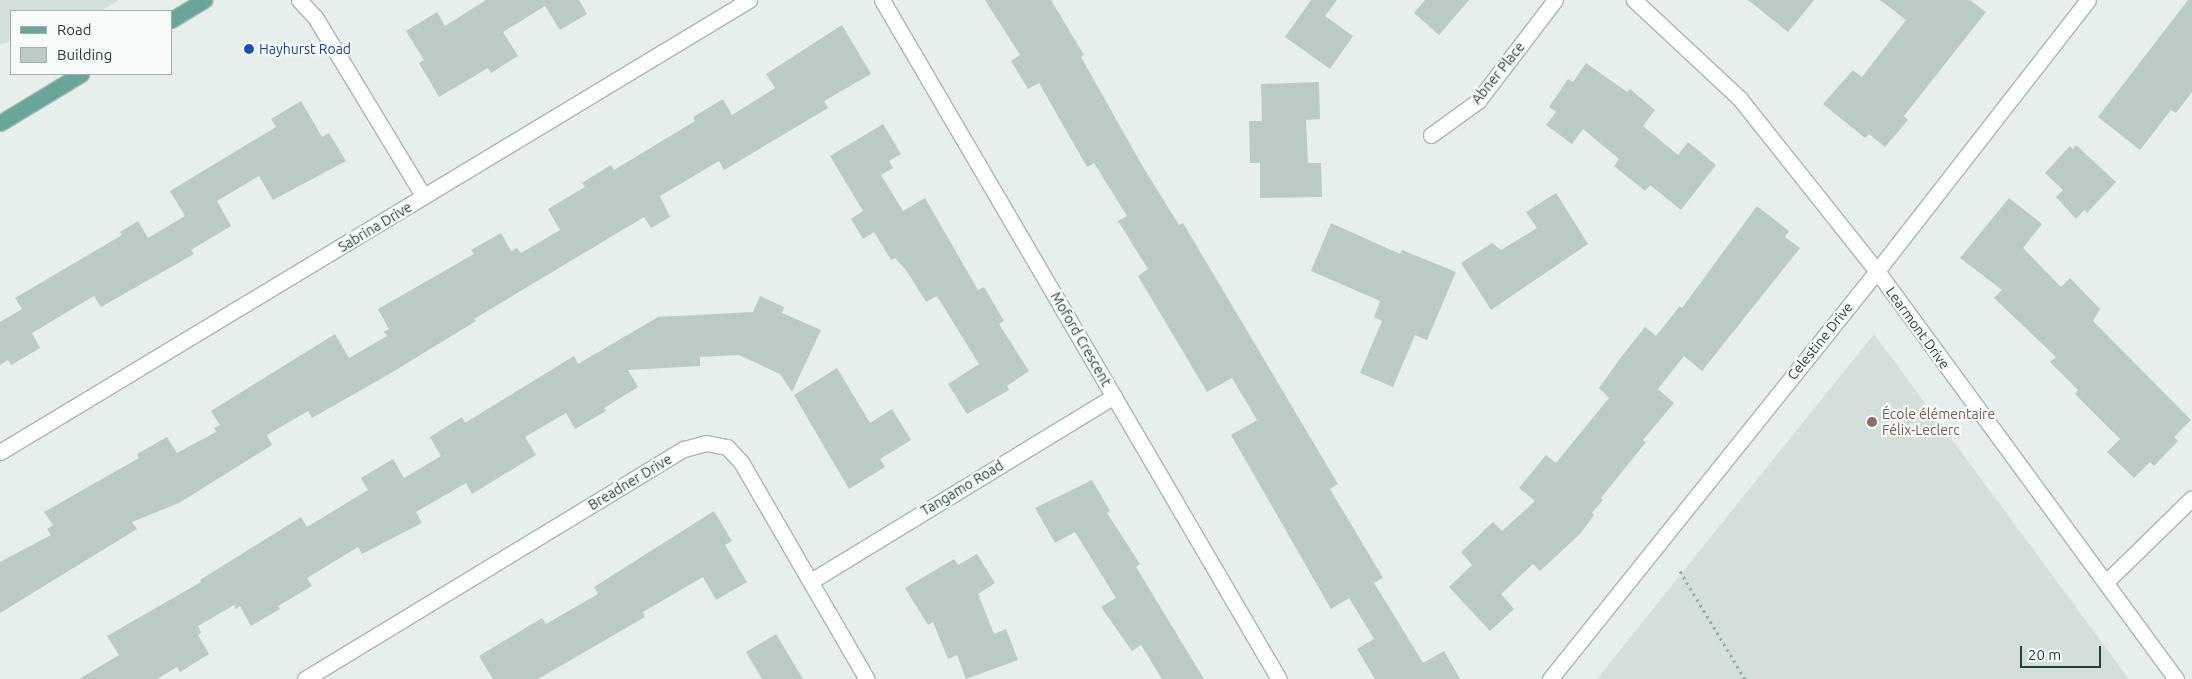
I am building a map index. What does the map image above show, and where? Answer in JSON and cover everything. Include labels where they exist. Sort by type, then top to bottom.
[{"type":"main road","points":[[172,19],[204,0]]},
{"type":"main road","points":[[0,123],[79,75]]},
{"type":"street","points":[[299,0],[315,17],[424,197]]},
{"type":"street","name":"Sabrina Drive","points":[[0,452],[750,0]]},
{"type":"street","name":"Moford Crescent","points":[[882,0],[1279,679]]},
{"type":"street","name":"Abner Place","points":[[1431,135],[1478,101],[1555,0]]},
{"type":"street","name":"Learmont Drive","points":[[1634,0],[1740,99],[1877,271],[2176,679]]},
{"type":"street","name":"Celestine Drive","points":[[1550,679],[1877,271],[2088,0]]},
{"type":"street","name":"Tangamo Road","points":[[811,581],[1114,396]]},
{"type":"street","name":"Breadner Drive","points":[[305,679],[676,453],[699,443],[716,443],[734,453],[867,679]]},
{"type":"street","points":[[2106,582],[2192,498]]},
{"type":"path","points":[[1680,571],[1745,679]]},
{"type":"shaded area","points":[[0,0],[119,0],[103,10],[10,10],[10,41],[0,44]]},
{"type":"shaded area","name":"École élémentaire Félix-Leclerc","points":[[1874,334],[2129,679],[1597,679],[1677,579]]},
{"type":"building","points":[[486,0],[579,0],[587,14],[560,30],[545,6],[503,32],[518,56],[491,73],[488,68],[439,97],[419,63],[424,60],[406,31],[437,12],[445,26]]},
{"type":"building","points":[[985,0],[1051,0],[1084,55],[1081,57],[1143,167],[1179,225],[1183,223],[1338,484],[1330,489],[1383,578],[1374,583],[1423,663],[1444,651],[1460,679],[1375,679],[1357,649],[1374,639],[1349,598],[1331,609],[1231,435],[1257,420],[1232,378],[1207,392],[1138,276],[1148,269],[1118,221],[1127,216],[1094,163],[1087,167],[1039,83],[1028,89],[1011,61],[1020,55]]},
{"type":"building","points":[[1311,0],[1337,0],[1325,16],[1353,36],[1330,69],[1285,37]]},
{"type":"building","points":[[1425,0],[1469,0],[1439,35],[1414,13]]},
{"type":"building","points":[[1748,0],[1814,0],[1788,32]]},
{"type":"building","points":[[1880,0],[1970,0],[1986,12],[1904,116],[1908,120],[1885,147],[1869,134],[1865,138],[1823,104],[1853,70],[1862,77],[1906,20]]},
{"type":"building","points":[[2188,0],[2192,0],[2192,92],[2176,113],[2171,110],[2140,150],[2098,117]]},
{"type":"building","points":[[842,25],[871,74],[824,101],[828,108],[724,170],[719,161],[660,196],[670,217],[651,228],[644,217],[474,319],[476,321],[391,373],[312,418],[308,411],[267,435],[272,445],[179,503],[132,522],[137,529],[0,613],[0,562],[51,535],[47,529],[53,525],[44,512],[139,458],[137,454],[167,437],[177,453],[216,432],[214,428],[220,425],[211,411],[335,334],[349,358],[387,336],[384,332],[389,329],[378,309],[474,254],[471,250],[501,233],[511,251],[517,248],[521,253],[560,230],[548,209],[585,187],[582,183],[611,165],[614,170],[695,121],[693,117],[723,99],[732,115],[775,88],[766,74]]},
{"type":"building","points":[[1586,63],[1627,92],[1630,89],[1655,110],[1643,126],[1678,155],[1688,142],[1716,165],[1681,210],[1650,185],[1645,191],[1614,166],[1619,159],[1583,129],[1572,144],[1546,125],[1556,112],[1549,107],[1568,79],[1573,82]]},
{"type":"building","points":[[1319,82],[1320,119],[1306,120],[1308,163],[1321,163],[1322,197],[1260,198],[1260,163],[1250,163],[1249,121],[1262,121],[1261,84]]},
{"type":"building","points":[[301,101],[322,137],[329,133],[346,161],[273,200],[259,176],[217,201],[231,226],[191,250],[194,254],[101,307],[94,296],[32,333],[40,348],[11,365],[8,360],[0,365],[0,322],[22,309],[15,298],[122,235],[120,232],[138,221],[148,238],[185,216],[170,191],[276,127],[271,119]]},
{"type":"building","points":[[883,124],[901,154],[889,161],[893,168],[881,175],[903,211],[925,198],[978,290],[984,287],[1004,321],[999,324],[1029,371],[1007,386],[1009,390],[967,414],[948,384],[979,364],[937,296],[926,302],[906,270],[895,258],[891,260],[874,232],[863,239],[851,219],[863,211],[830,156]]},
{"type":"building","points":[[2076,145],[2116,182],[2087,213],[2084,210],[2076,219],[2056,197],[2063,190],[2045,173],[2070,146],[2073,149]]},
{"type":"building","points":[[1556,193],[1588,244],[1491,310],[1461,263],[1492,243],[1501,250],[1537,228],[1526,212]]},
{"type":"building","points":[[2009,198],[2042,224],[2023,248],[2061,287],[2070,278],[2100,309],[2093,321],[2191,420],[2174,437],[2178,441],[2154,466],[2150,462],[2134,478],[2107,452],[2120,439],[2075,394],[2078,390],[2050,362],[2056,357],[1994,298],[2002,290],[1960,258]]},
{"type":"building","points":[[1757,206],[1789,231],[1785,237],[1800,248],[1702,371],[1684,356],[1658,389],[1674,403],[1643,440],[1646,442],[1601,498],[1603,500],[1592,513],[1594,515],[1580,534],[1540,571],[1533,564],[1501,594],[1514,609],[1490,631],[1449,587],[1472,565],[1461,552],[1493,522],[1502,531],[1535,501],[1519,488],[1546,455],[1556,463],[1609,398],[1599,388],[1619,360],[1645,327],[1656,336],[1680,306],[1682,308]]},
{"type":"building","points":[[1331,223],[1400,254],[1402,250],[1456,272],[1427,340],[1415,335],[1393,387],[1360,373],[1382,321],[1374,317],[1380,301],[1311,271]]},
{"type":"building","points":[[760,296],[784,307],[782,313],[821,330],[792,392],[780,374],[739,355],[700,357],[700,366],[628,370],[638,387],[604,408],[606,411],[575,429],[566,413],[525,437],[536,455],[472,494],[466,483],[416,512],[422,523],[362,554],[358,547],[307,578],[312,586],[278,606],[280,609],[251,626],[240,606],[236,609],[234,605],[198,626],[201,633],[198,635],[209,654],[180,672],[177,667],[157,679],[79,679],[119,655],[107,636],[201,582],[200,580],[301,517],[307,527],[368,490],[361,478],[393,459],[404,478],[441,456],[430,437],[462,417],[465,423],[574,356],[578,364],[658,317],[753,312]]},
{"type":"building","points":[[837,368],[870,423],[892,409],[911,440],[880,459],[885,467],[849,489],[794,395]]},
{"type":"building","points":[[1092,480],[1110,511],[1107,513],[1140,564],[1136,567],[1204,679],[1162,679],[1141,645],[1132,651],[1101,607],[1116,598],[1075,532],[1055,543],[1035,508]]},
{"type":"building","points":[[714,511],[732,541],[725,545],[747,582],[716,600],[703,577],[643,612],[645,617],[538,679],[493,679],[479,656],[542,618],[546,624],[598,594],[594,587]]},
{"type":"building","points":[[977,554],[995,583],[978,594],[994,634],[1006,629],[1018,660],[966,679],[957,655],[948,659],[933,622],[928,625],[905,588],[954,559],[958,565]]},
{"type":"building","points":[[776,634],[803,679],[762,679],[746,652]]},
{"type":"place","name":"Hayhurst Road","points":[[249,49]]},
{"type":"place","name":"École élémentaire Félix-Leclerc","points":[[1872,422]]}]
